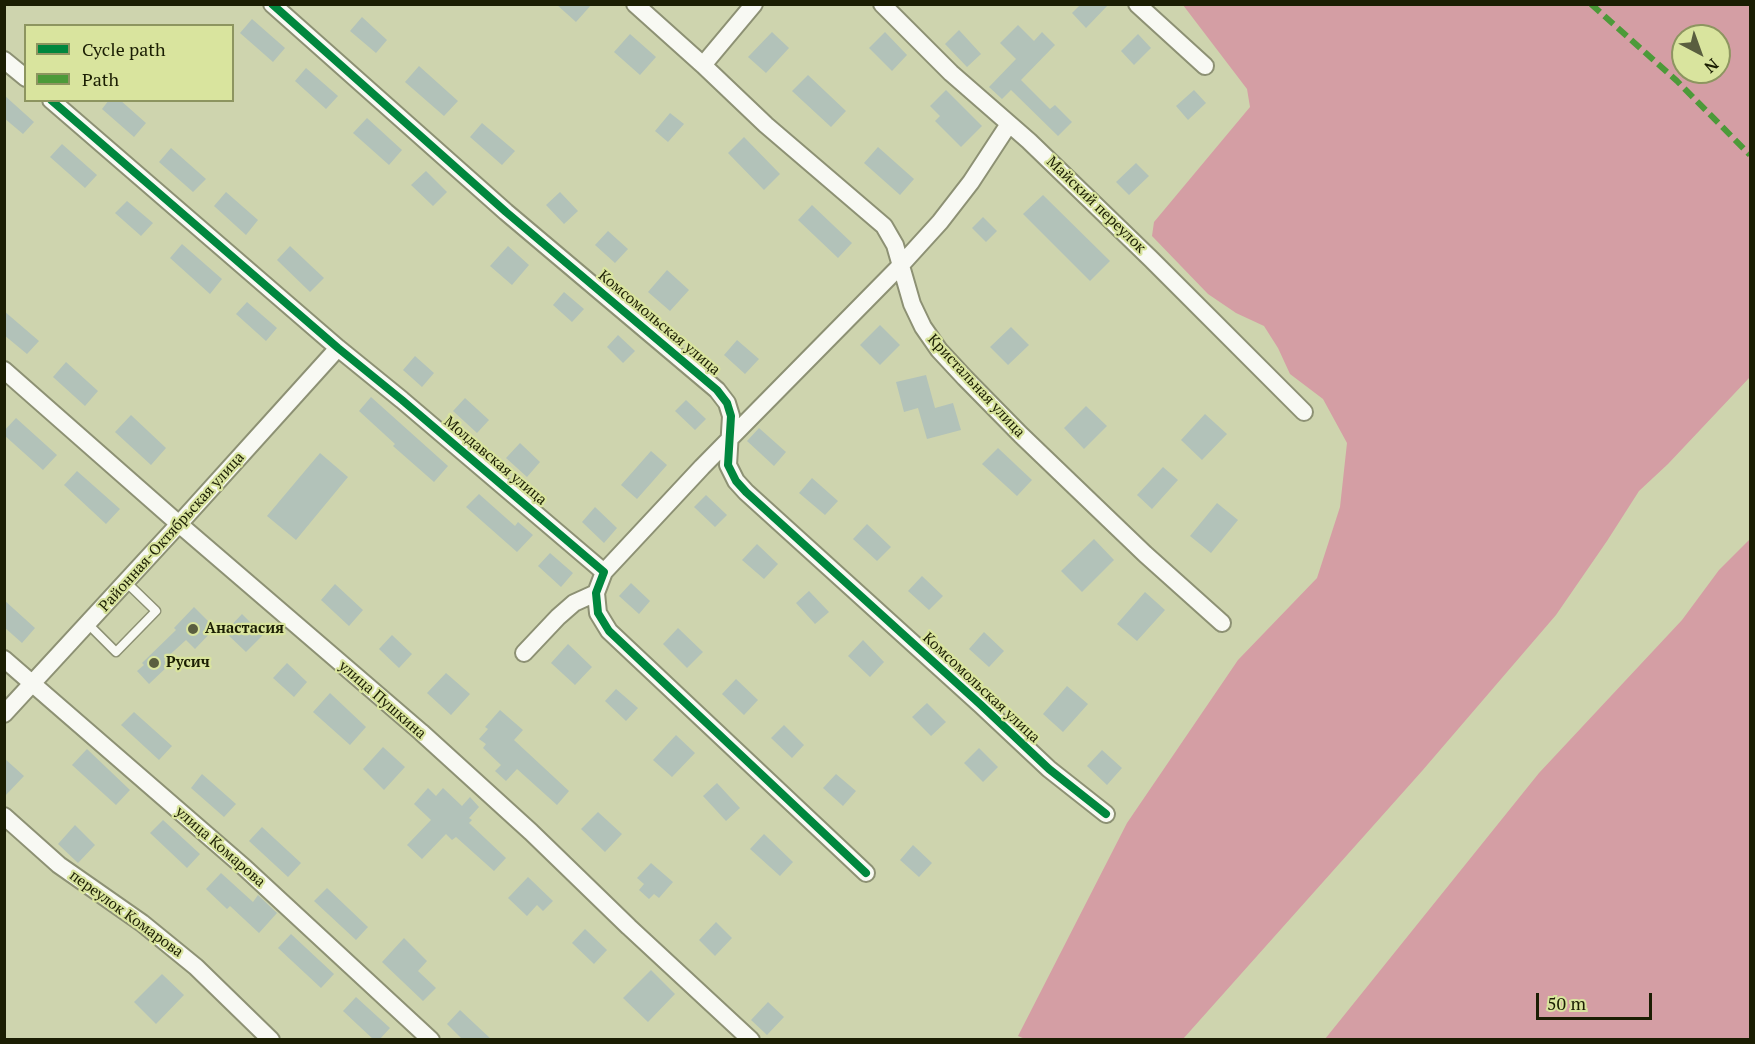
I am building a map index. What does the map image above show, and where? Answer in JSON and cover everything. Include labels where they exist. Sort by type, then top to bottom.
[{"type":"street","name":"Комсомольская улица","points":[[272,4],[506,212],[717,390],[727,403],[731,416],[728,465],[736,481],[746,492],[981,705],[1048,769],[1106,814]]},
{"type":"street","name":"Кристальная улица","points":[[634,4],[766,125],[884,226],[895,245],[912,304],[923,327],[939,350],[1021,435],[1137,546],[1222,623]]},
{"type":"street","points":[[703,65],[754,4]]},
{"type":"street","name":"Майский переулок","points":[[882,4],[951,73],[1029,141],[1143,251],[1304,412]]},
{"type":"street","points":[[1137,4],[1205,66]]},
{"type":"street","points":[[4,60],[24,76]]},
{"type":"street","name":"Молдавская улица","points":[[53,102],[338,348],[604,572]]},
{"type":"street","points":[[866,873],[609,631],[598,613],[596,593],[604,572],[702,467],[900,266],[940,222],[971,183],[1009,124]]},
{"type":"street","name":"Районная-Октябрьская улица","points":[[4,714],[338,348]]},
{"type":"street","name":"улица Пушкина","points":[[4,370],[421,732],[531,832],[751,1040]]},
{"type":"street","points":[[702,467],[728,465]]},
{"type":"street","points":[[524,653],[574,603],[596,593]]},
{"type":"street","name":"улица Комарова","points":[[4,660],[245,868],[431,1040]]},
{"type":"street","name":"переулок Комарова","points":[[4,816],[59,865],[142,923],[195,967],[271,1040]]},
{"type":"lane","points":[[88,624],[116,652],[156,611],[126,582]]},
{"type":"shaded area","points":[[1183,5],[1750,5],[1750,377],[1668,464],[1639,491],[1556,615],[1422,771],[1183,1039],[1025,1039],[1018,1036],[1127,823],[1238,660],[1317,578],[1340,507],[1347,443],[1323,399],[1290,374],[1278,348],[1264,326],[1236,313],[1208,294],[1152,236],[1154,222],[1250,107],[1247,89]]},
{"type":"shaded area","points":[[1750,539],[1750,1039],[1325,1039],[1539,773],[1682,620],[1719,570]]},
{"type":"building","points":[[556,4],[592,4],[576,22]]},
{"type":"building","points":[[1081,4],[1109,4],[1086,28],[1072,13]]},
{"type":"building","points":[[362,17],[387,40],[376,53],[350,31]]},
{"type":"building","points":[[252,19],[285,48],[273,62],[240,33]]},
{"type":"building","points":[[1018,25],[1034,41],[1042,32],[1055,45],[1021,80],[1050,109],[1055,105],[1072,122],[1058,136],[1011,90],[1002,99],[989,87],[1016,59],[1000,43]]},
{"type":"building","points":[[959,30],[981,54],[967,67],[945,44]]},
{"type":"building","points":[[772,32],[789,48],[766,73],[748,57]]},
{"type":"building","points":[[885,32],[907,55],[892,71],[869,48]]},
{"type":"building","points":[[630,34],[656,57],[640,75],[614,52]]},
{"type":"building","points":[[1138,34],[1151,48],[1134,65],[1121,51]]},
{"type":"building","points":[[419,66],[458,101],[444,116],[405,82]]},
{"type":"building","points":[[306,68],[338,96],[326,109],[295,81]]},
{"type":"building","points":[[808,75],[846,111],[831,127],[792,91]]},
{"type":"building","points":[[946,90],[982,126],[961,147],[935,121],[940,116],[930,106]]},
{"type":"building","points":[[1194,90],[1206,103],[1188,120],[1176,106]]},
{"type":"building","points":[[4,95],[34,122],[23,134],[4,118]]},
{"type":"building","points":[[107,102],[122,102],[146,123],[134,137],[102,109]]},
{"type":"building","points":[[670,113],[684,124],[668,142],[655,131]]},
{"type":"building","points":[[367,118],[402,150],[389,165],[353,133]]},
{"type":"building","points":[[482,123],[515,151],[502,165],[470,137]]},
{"type":"building","points":[[744,137],[780,174],[764,190],[728,153]]},
{"type":"building","points":[[62,144],[97,175],[85,188],[50,157]]},
{"type":"building","points":[[878,147],[914,179],[900,195],[864,163]]},
{"type":"building","points":[[171,148],[206,179],[193,192],[159,162]]},
{"type":"building","points":[[1136,163],[1149,176],[1129,195],[1116,182]]},
{"type":"building","points":[[426,171],[447,192],[433,206],[411,185]]},
{"type":"building","points":[[226,192],[258,220],[246,235],[214,206]]},
{"type":"building","points":[[560,192],[578,211],[564,224],[546,205]]},
{"type":"building","points":[[1043,195],[1110,261],[1090,281],[1023,214]]},
{"type":"building","points":[[127,201],[153,223],[141,236],[115,213]]},
{"type":"building","points":[[812,205],[852,243],[838,258],[798,220]]},
{"type":"building","points":[[983,217],[997,231],[986,242],[972,228]]},
{"type":"building","points":[[608,231],[628,249],[615,263],[595,245]]},
{"type":"building","points":[[182,244],[222,279],[210,294],[170,258]]},
{"type":"building","points":[[290,246],[324,278],[310,292],[277,260]]},
{"type":"building","points":[[508,246],[529,265],[512,285],[490,266]]},
{"type":"building","points":[[667,270],[689,290],[670,311],[648,292]]},
{"type":"building","points":[[564,292],[584,309],[572,322],[553,305]]},
{"type":"building","points":[[247,302],[277,328],[266,341],[236,314]]},
{"type":"building","points":[[4,311],[39,341],[27,354],[4,335]]},
{"type":"building","points":[[880,325],[900,345],[880,365],[860,345]]},
{"type":"building","points":[[1011,327],[1029,345],[1008,365],[990,347]]},
{"type":"building","points":[[618,335],[635,351],[623,363],[607,347]]},
{"type":"building","points":[[737,340],[759,359],[745,374],[724,355]]},
{"type":"building","points":[[415,356],[434,373],[422,387],[403,370]]},
{"type":"building","points":[[66,362],[98,391],[85,406],[53,377]]},
{"type":"building","points":[[926,375],[935,408],[953,403],[961,430],[927,439],[918,408],[904,412],[896,382]]},
{"type":"building","points":[[371,397],[448,466],[434,482],[393,446],[395,444],[359,411]]},
{"type":"building","points":[[465,398],[489,420],[477,433],[453,411]]},
{"type":"building","points":[[686,400],[706,419],[695,430],[675,411]]},
{"type":"building","points":[[1086,406],[1107,426],[1084,449],[1064,428]]},
{"type":"building","points":[[1205,414],[1227,434],[1202,460],[1181,440]]},
{"type":"building","points":[[131,415],[166,448],[151,465],[115,432]]},
{"type":"building","points":[[16,418],[57,455],[43,470],[4,435],[4,431]]},
{"type":"building","points":[[759,428],[786,452],[774,466],[747,441]]},
{"type":"building","points":[[520,443],[540,462],[527,477],[506,458]]},
{"type":"building","points":[[998,448],[1032,480],[1017,496],[982,464]]},
{"type":"building","points":[[651,451],[667,465],[637,499],[621,485]]},
{"type":"building","points":[[320,453],[348,477],[296,540],[267,516]]},
{"type":"building","points":[[1163,467],[1178,480],[1152,509],[1137,495]]},
{"type":"building","points":[[77,471],[120,509],[106,524],[64,485]]},
{"type":"building","points":[[812,478],[838,501],[825,515],[799,493]]},
{"type":"building","points":[[479,494],[515,526],[518,522],[533,535],[517,552],[466,507]]},
{"type":"building","points":[[706,495],[727,515],[715,527],[694,507]]},
{"type":"building","points":[[1217,503],[1238,520],[1211,553],[1190,536]]},
{"type":"building","points":[[595,507],[617,528],[604,543],[582,522]]},
{"type":"building","points":[[867,524],[891,547],[877,561],[853,539]]},
{"type":"building","points":[[1094,539],[1114,560],[1082,592],[1061,571]]},
{"type":"building","points":[[757,544],[778,564],[764,579],[742,560]]},
{"type":"building","points":[[550,553],[573,573],[561,587],[538,566]]},
{"type":"building","points":[[922,576],[943,596],[929,610],[908,591]]},
{"type":"building","points":[[631,583],[650,601],[639,614],[619,596]]},
{"type":"building","points":[[335,584],[363,610],[349,626],[321,600]]},
{"type":"building","points":[[809,591],[829,612],[815,624],[796,603]]},
{"type":"building","points":[[1145,592],[1165,610],[1137,641],[1117,624]]},
{"type":"building","points":[[4,600],[35,628],[22,643],[4,627]]},
{"type":"building","points":[[194,607],[215,628],[195,649],[186,640],[164,660],[169,665],[149,684],[137,671],[144,665],[142,663],[176,630],[174,628]]},
{"type":"building","points":[[242,614],[263,635],[246,652],[225,632]]},
{"type":"building","points":[[678,628],[703,652],[687,668],[663,644]]},
{"type":"building","points":[[984,632],[1004,651],[989,667],[969,649]]},
{"type":"building","points":[[392,635],[412,654],[399,668],[379,649]]},
{"type":"building","points":[[863,640],[884,662],[870,677],[848,656]]},
{"type":"building","points":[[568,644],[592,667],[575,685],[551,663]]},
{"type":"building","points":[[287,663],[307,682],[294,697],[273,678]]},
{"type":"building","points":[[446,673],[470,694],[451,715],[427,693]]},
{"type":"building","points":[[736,679],[758,700],[744,715],[722,694]]},
{"type":"building","points":[[1067,686],[1088,704],[1063,732],[1043,714]]},
{"type":"building","points":[[616,689],[638,708],[626,721],[605,701]]},
{"type":"building","points":[[330,693],[366,727],[350,745],[313,712]]},
{"type":"building","points":[[927,703],[946,722],[931,736],[912,717]]},
{"type":"building","points":[[500,710],[523,730],[514,740],[569,791],[557,805],[517,769],[506,781],[495,771],[501,765],[483,748],[486,744],[479,739],[488,729],[485,727]]},
{"type":"building","points":[[134,712],[172,746],[159,760],[121,725]]},
{"type":"building","points":[[784,725],[804,745],[792,758],[771,738]]},
{"type":"building","points":[[676,735],[695,753],[672,777],[653,760]]},
{"type":"building","points":[[383,747],[405,767],[384,790],[363,769]]},
{"type":"building","points":[[979,748],[998,767],[983,782],[964,763]]},
{"type":"building","points":[[87,749],[130,790],[116,805],[72,765]]},
{"type":"building","points":[[1102,750],[1122,768],[1107,785],[1087,766]]},
{"type":"building","points":[[4,758],[24,776],[4,797]]},
{"type":"building","points":[[202,774],[236,804],[224,817],[191,788]]},
{"type":"building","points":[[836,774],[856,791],[843,806],[823,788]]},
{"type":"building","points":[[717,783],[740,808],[726,821],[703,796]]},
{"type":"building","points":[[428,788],[436,796],[443,788],[462,806],[470,797],[479,807],[469,818],[472,820],[469,823],[506,858],[494,871],[456,837],[452,840],[446,834],[422,859],[407,845],[431,820],[414,804]]},
{"type":"building","points":[[598,812],[622,834],[605,852],[581,829]]},
{"type":"building","points":[[163,820],[200,854],[187,868],[150,833]]},
{"type":"building","points":[[75,825],[95,845],[78,863],[58,844]]},
{"type":"building","points":[[262,827],[301,863],[288,877],[249,841]]},
{"type":"building","points":[[764,834],[793,862],[780,876],[750,849]]},
{"type":"building","points":[[913,845],[932,863],[919,877],[900,860]]},
{"type":"building","points":[[651,863],[673,882],[659,898],[654,894],[649,899],[639,890],[644,884],[637,878]]},
{"type":"building","points":[[221,873],[253,902],[258,895],[277,913],[259,933],[230,906],[227,909],[206,889]]},
{"type":"building","points":[[528,877],[553,901],[543,911],[537,905],[527,916],[508,898]]},
{"type":"building","points":[[327,888],[368,927],[356,940],[314,901]]},
{"type":"building","points":[[716,922],[732,938],[715,956],[699,940]]},
{"type":"building","points":[[585,929],[607,950],[594,964],[572,943]]},
{"type":"building","points":[[291,934],[334,974],[321,988],[278,948]]},
{"type":"building","points":[[404,938],[427,961],[418,971],[436,988],[423,1001],[382,962]]},
{"type":"building","points":[[651,970],[675,994],[648,1022],[623,998]]},
{"type":"building","points":[[162,974],[184,995],[156,1024],[134,1002]]},
{"type":"building","points":[[356,997],[390,1028],[379,1040],[374,1040],[343,1011]]},
{"type":"building","points":[[768,1002],[784,1017],[767,1035],[751,1020]]},
{"type":"building","points":[[460,1010],[492,1040],[463,1040],[447,1024]]},
{"type":"marked path","points":[[1591,4],[1677,81],[1750,155]]},
{"type":"cycle path","points":[[272,4],[506,212],[717,390],[727,403],[731,416],[728,465],[736,481],[746,492],[1049,769],[1106,814]]},
{"type":"cycle path","points":[[53,102],[338,348],[604,572],[596,593],[598,613],[609,631],[866,873]]},
{"type":"place","name":"Анастасия","points":[[193,629]]},
{"type":"place","name":"Русич","points":[[154,663]]}]
